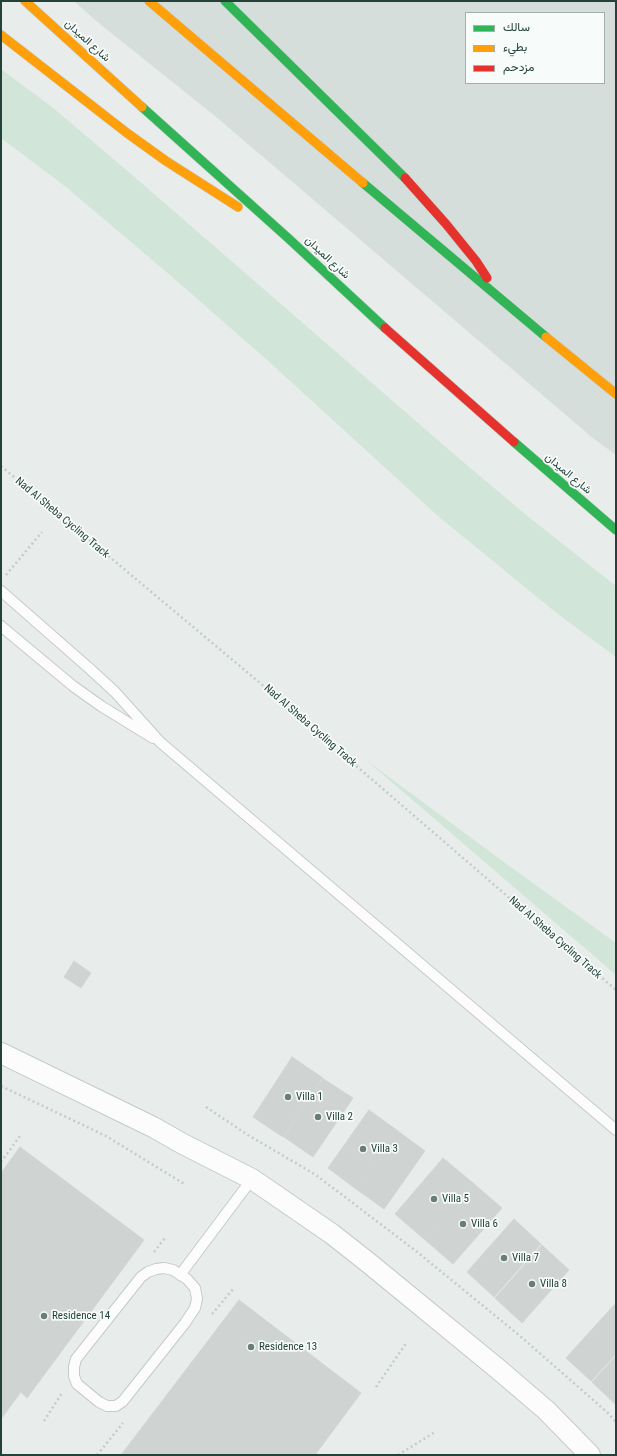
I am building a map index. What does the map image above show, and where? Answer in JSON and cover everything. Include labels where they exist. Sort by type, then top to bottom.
[{"type":"main road","name":"شارع الميدان","points":[[25,1],[288,238],[413,354],[616,530]]},
{"type":"main road","points":[[149,1],[503,302],[616,394]]},
{"type":"main road","points":[[225,1],[414,188],[476,261],[503,302]]},
{"type":"main road","points":[[1,35],[127,133],[166,161],[288,238]]},
{"type":"street","points":[[1,1053],[153,1127],[252,1179],[332,1234],[382,1274],[540,1405],[590,1455]]},
{"type":"lane","points":[[1,591],[115,692],[160,742],[616,1130]]},
{"type":"lane","points":[[1,626],[73,686],[101,706],[160,742]]},
{"type":"lane","points":[[180,1275],[252,1179]]},
{"type":"lane","points":[[164,1268],[173,1270],[180,1275],[187,1279],[195,1288],[197,1298],[195,1308],[186,1323],[123,1401],[116,1406],[107,1406],[99,1402],[77,1384],[74,1376],[76,1359],[141,1277],[148,1272],[164,1268]]},
{"type":"path","name":"Nad Al Sheba Cycling Track","points":[[1,466],[266,688],[616,990]]},
{"type":"path","points":[[6,576],[42,532]]},
{"type":"path","points":[[1,1086],[106,1136],[186,1185]]},
{"type":"path","points":[[206,1107],[248,1135],[316,1175],[416,1251],[520,1336],[608,1413],[616,1422]]},
{"type":"path","points":[[1,1162],[20,1136]]},
{"type":"path","points":[[376,1387],[407,1342]]},
{"type":"path","points":[[398,1455],[435,1432]]},
{"type":"shaded area","points":[[74,1],[616,1],[616,455],[594,439],[215,116],[95,20]]},
{"type":"green space","points":[[1,69],[52,107],[455,455],[530,518],[616,586],[616,657],[559,615],[439,517],[267,360],[171,276],[66,187],[1,138]]},
{"type":"green space","points":[[366,760],[616,943],[616,975]]},
{"type":"building","points":[[74,961],[91,973],[81,988],[64,977]]},
{"type":"building","name":"Villa 1","points":[[292,1057],[323,1078],[283,1137],[253,1117]]},
{"type":"building","name":"Villa 2","points":[[322,1078],[353,1098],[313,1157],[284,1137]]},
{"type":"building","name":"Villa 3","points":[[369,1110],[398,1131],[356,1189],[328,1168]]},
{"type":"building","points":[[398,1131],[425,1151],[384,1209],[356,1189]]},
{"type":"building","name":"Residence 14","points":[[20,1147],[144,1240],[27,1398],[21,1392],[1,1419],[1,1173]]},
{"type":"building","name":"Villa 5","points":[[443,1158],[473,1183],[424,1239],[395,1214]]},
{"type":"building","name":"Villa 6","points":[[473,1183],[502,1208],[453,1264],[424,1239]]},
{"type":"building","name":"Villa 7","points":[[514,1219],[541,1244],[494,1297],[467,1272]]},
{"type":"building","name":"Villa 8","points":[[542,1245],[569,1270],[522,1323],[495,1298]]},
{"type":"building","name":"Residence 13","points":[[239,1300],[361,1393],[315,1455],[121,1455]]},
{"type":"building","points":[[614,1305],[616,1307],[616,1354],[591,1381],[566,1358]]},
{"type":"building","points":[[616,1356],[616,1405],[592,1382]]},
{"type":"traffic: fast","points":[[225,1],[405,178]]},
{"type":"traffic: fast","points":[[142,107],[288,238],[385,328]]},
{"type":"traffic: fast","points":[[363,183],[546,337]]},
{"type":"traffic: fast","points":[[514,442],[616,530]]},
{"type":"traffic: slow","points":[[25,1],[142,107]]},
{"type":"traffic: slow","points":[[149,1],[363,183]]},
{"type":"traffic: slow","points":[[1,35],[127,133],[166,161],[238,207]]},
{"type":"traffic: slow","points":[[546,337],[616,394]]},
{"type":"traffic: jam","points":[[405,178],[446,224],[476,261],[487,278]]},
{"type":"traffic: jam","points":[[385,328],[514,442]]},
{"type":"place","name":"Villa 1","points":[[288,1097]]},
{"type":"place","name":"Villa 2","points":[[318,1117]]},
{"type":"place","name":"Villa 3","points":[[363,1149]]},
{"type":"place","name":"Villa 5","points":[[434,1199]]},
{"type":"place","name":"Villa 6","points":[[463,1224]]},
{"type":"place","name":"Villa 7","points":[[504,1258]]},
{"type":"place","name":"Villa 8","points":[[532,1284]]},
{"type":"place","name":"Residence 14","points":[[44,1316]]},
{"type":"place","name":"Residence 13","points":[[251,1347]]}]
